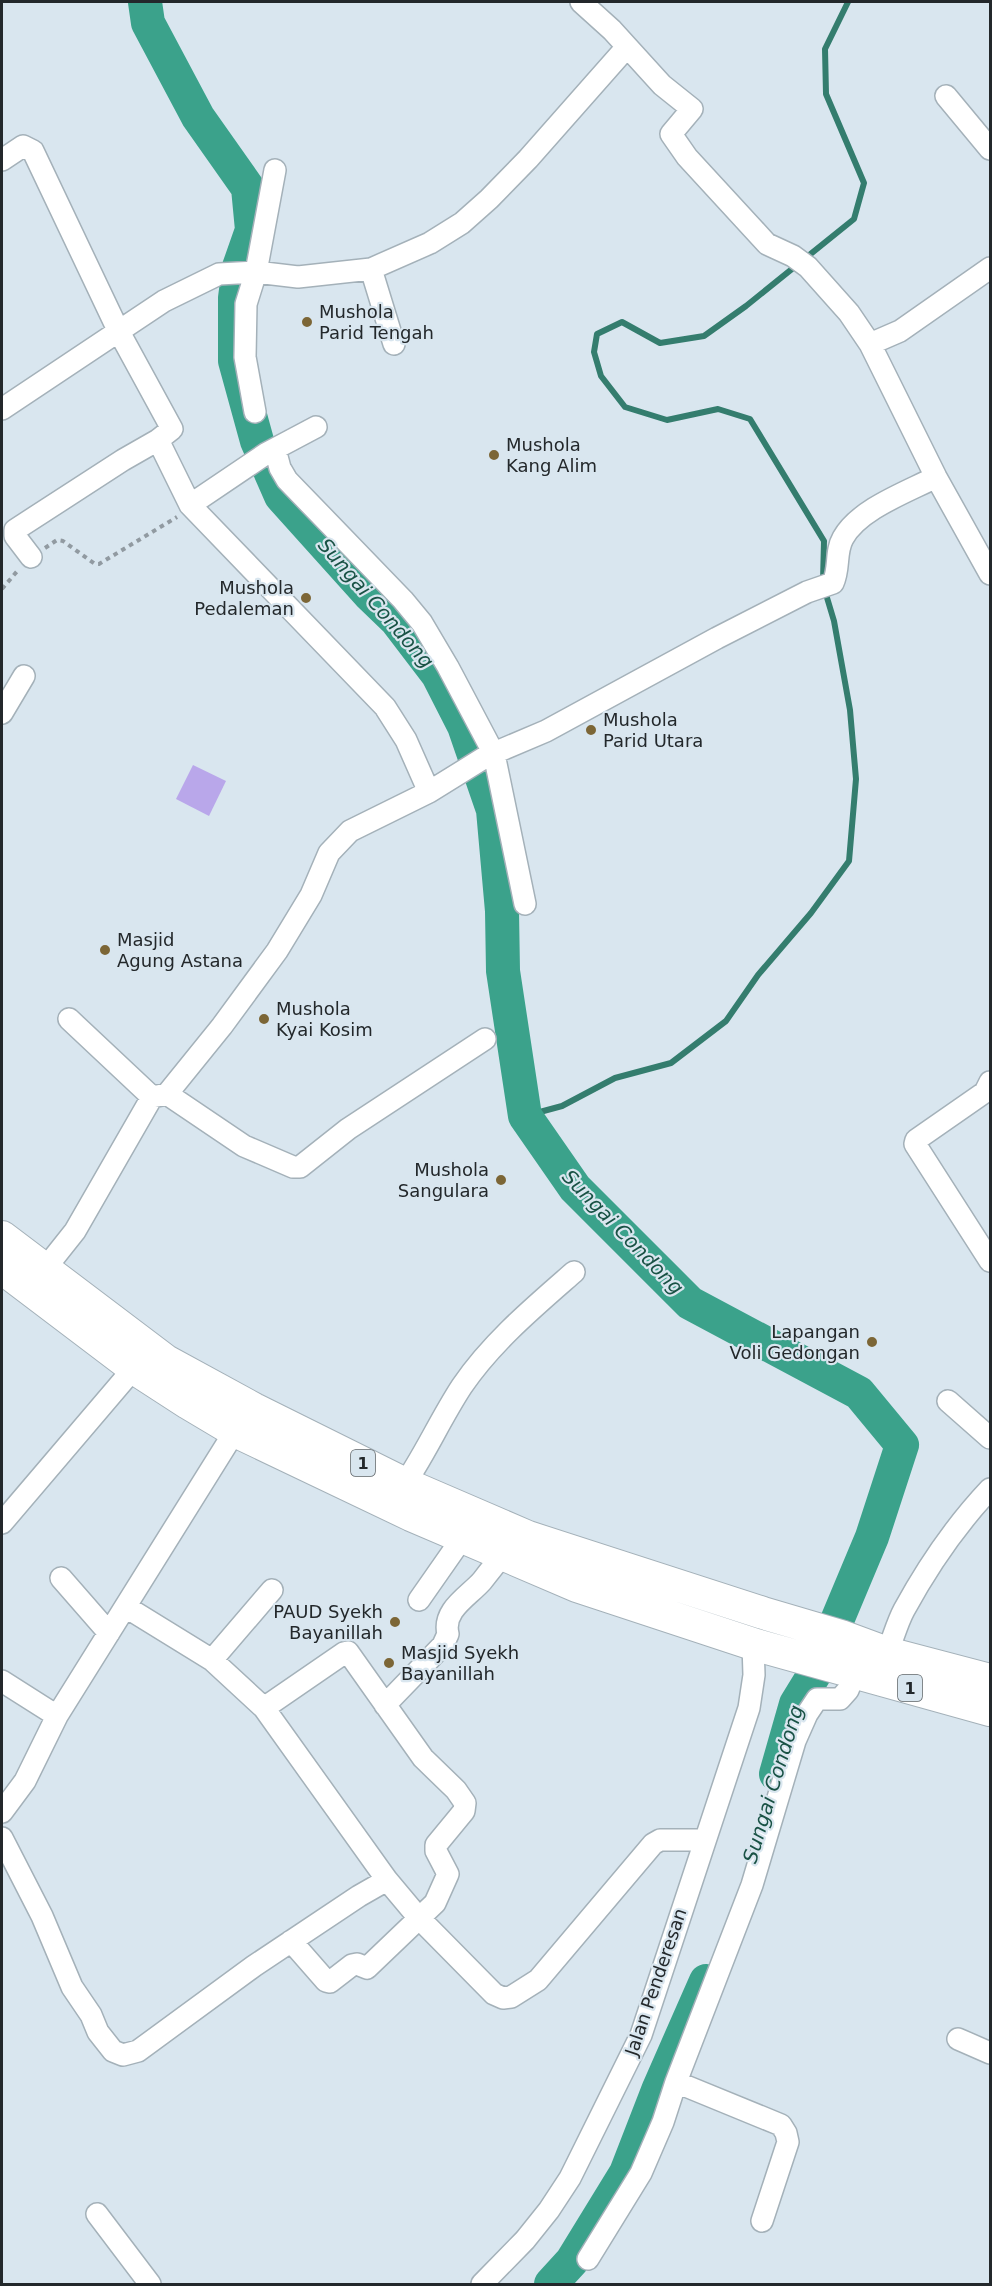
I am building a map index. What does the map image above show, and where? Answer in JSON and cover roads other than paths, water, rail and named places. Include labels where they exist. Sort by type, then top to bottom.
[{"type":"highway","name":"1","points":[[2,1237],[165,1360],[254,1409],[397,1494],[463,1537],[577,1586],[754,1645],[990,1710]]},
{"type":"highway","name":"1","points":[[2,1268],[134,1368],[235,1431],[397,1494],[763,1613],[841,1636],[887,1653],[990,1680]]},
{"type":"street","points":[[581,2],[612,30],[662,85],[692,109],[671,134],[687,156],[767,244],[800,261],[849,313],[870,344],[936,477],[990,574]]},
{"type":"street","points":[[2,409],[164,301],[219,274],[253,272],[298,277],[371,269],[430,243],[462,223],[489,199],[528,159],[626,48]]},
{"type":"street","points":[[946,96],[990,149]]},
{"type":"street","points":[[2,160],[23,146],[33,151],[118,330],[171,426],[170,432],[15,530],[15,536],[31,557]]},
{"type":"street","points":[[255,412],[245,357],[246,304],[275,170]]},
{"type":"street","points":[[870,344],[900,331],[990,268]]},
{"type":"street","points":[[371,269],[394,344]]},
{"type":"street","points":[[190,505],[271,451],[316,427]]},
{"type":"street","points":[[158,440],[190,505],[385,707],[406,740],[429,792]]},
{"type":"street","points":[[271,451],[287,480],[392,587],[422,623],[448,667],[490,755],[525,904]]},
{"type":"street","points":[[44,1270],[75,1231],[159,1095],[222,1026],[288,937],[311,895],[327,857],[338,841],[361,824],[429,792],[490,755],[546,731],[717,638],[833,583],[838,567],[838,548],[858,518],[936,477]]},
{"type":"street","points":[[2,713],[24,676]]},
{"type":"street","points":[[69,1019],[159,1095],[244,1146],[292,1167],[300,1167],[348,1129],[485,1039]]},
{"type":"street","points":[[990,1082],[986,1092],[916,1140],[915,1144],[990,1261]]},
{"type":"street","points":[[397,1494],[446,1412],[482,1361],[520,1321],[574,1272]]},
{"type":"street","points":[[2,1523],[134,1368]]},
{"type":"street","points":[[948,1401],[990,1437]]},
{"type":"street","points":[[2,1812],[25,1781],[57,1716],[235,1431]]},
{"type":"street","points":[[887,1653],[903,1612],[940,1552],[972,1508],[990,1489]]},
{"type":"street","points":[[419,1600],[463,1537]]},
{"type":"street","points":[[385,1704],[443,1645],[448,1634],[446,1628],[448,1617],[503,1555]]},
{"type":"street","points":[[61,1578],[110,1633]]},
{"type":"street","points":[[212,1660],[272,1590]]},
{"type":"street","points":[[126,1607],[212,1660],[264,1708],[387,1880],[418,1917],[494,1994],[503,1998],[511,1997],[538,1980],[653,1844],[660,1840],[705,1840]]},
{"type":"street","name":"Jalan Penderesan","points":[[482,2284],[525,2240],[549,2210],[570,2178],[641,2035],[749,1708],[754,1675],[754,1645]]},
{"type":"street","points":[[264,1708],[348,1652],[423,1758],[456,1790],[465,1803],[464,1811],[436,1845],[436,1851],[448,1874],[435,1903],[367,1968],[357,1964],[352,1965],[330,1982],[326,1981],[291,1941]]},
{"type":"street","points":[[588,2259],[641,2173],[663,2122],[676,2082],[752,1885],[795,1741],[813,1703],[821,1698],[840,1699],[848,1690],[842,1669]]},
{"type":"street","points":[[2,1681],[57,1716]]},
{"type":"street","points":[[2,1838],[42,1916],[72,1987],[91,2015],[98,2032],[118,2054],[128,2055],[138,2050],[291,1941],[387,1880]]},
{"type":"street","points":[[958,2039],[990,2053]]},
{"type":"street","points":[[676,2082],[781,2125],[786,2133],[788,2142],[762,2220]]},
{"type":"street","points":[[97,2214],[150,2284]]},
{"type":"waterway","name":"Sungai Condong","points":[[145,2],[148,23],[198,117],[248,188],[252,230],[239,267],[235,298],[235,361],[257,441],[281,496],[369,594],[396,620],[438,675],[464,726],[493,810],[502,911],[503,971],[525,1116],[575,1188],[690,1303],[859,1393],[902,1445],[872,1537],[815,1673],[796,1704],[776,1774]]},
{"type":"waterway","points":[[823,581],[824,541],[750,419],[718,409],[667,420],[625,407],[601,376],[594,352],[597,334],[622,322],[660,343],[704,336],[746,306],[854,219],[864,183],[826,94],[825,49],[848,2]]},
{"type":"waterway","points":[[525,1116],[562,1106],[615,1078],[671,1063],[726,1021],[758,975],[811,913],[849,861],[856,779],[850,710],[834,621],[825,591]]},
{"type":"waterway","name":"Sungai Condong","points":[[551,2284],[572,2261],[626,2173],[659,2088],[706,1981]]},
{"type":"place","name":"Mushola Parid Tengah","points":[[307,322]]},
{"type":"place","name":"Mushola Kang Alim","points":[[494,455]]},
{"type":"place","name":"Mushola Pedaleman","points":[[306,598]]},
{"type":"place","name":"Mushola Parid Utara","points":[[591,730]]},
{"type":"place","name":"Masjid Agung Astana","points":[[105,950]]},
{"type":"place","name":"Mushola Kyai Kosim","points":[[264,1019]]},
{"type":"place","name":"Mushola Sangulara","points":[[501,1180]]},
{"type":"place","name":"Lapangan Voli Gedongan","points":[[872,1342]]},
{"type":"place","name":"PAUD Syekh Bayanillah","points":[[395,1622]]},
{"type":"place","name":"Masjid Syekh Bayanillah","points":[[389,1663]]}]
